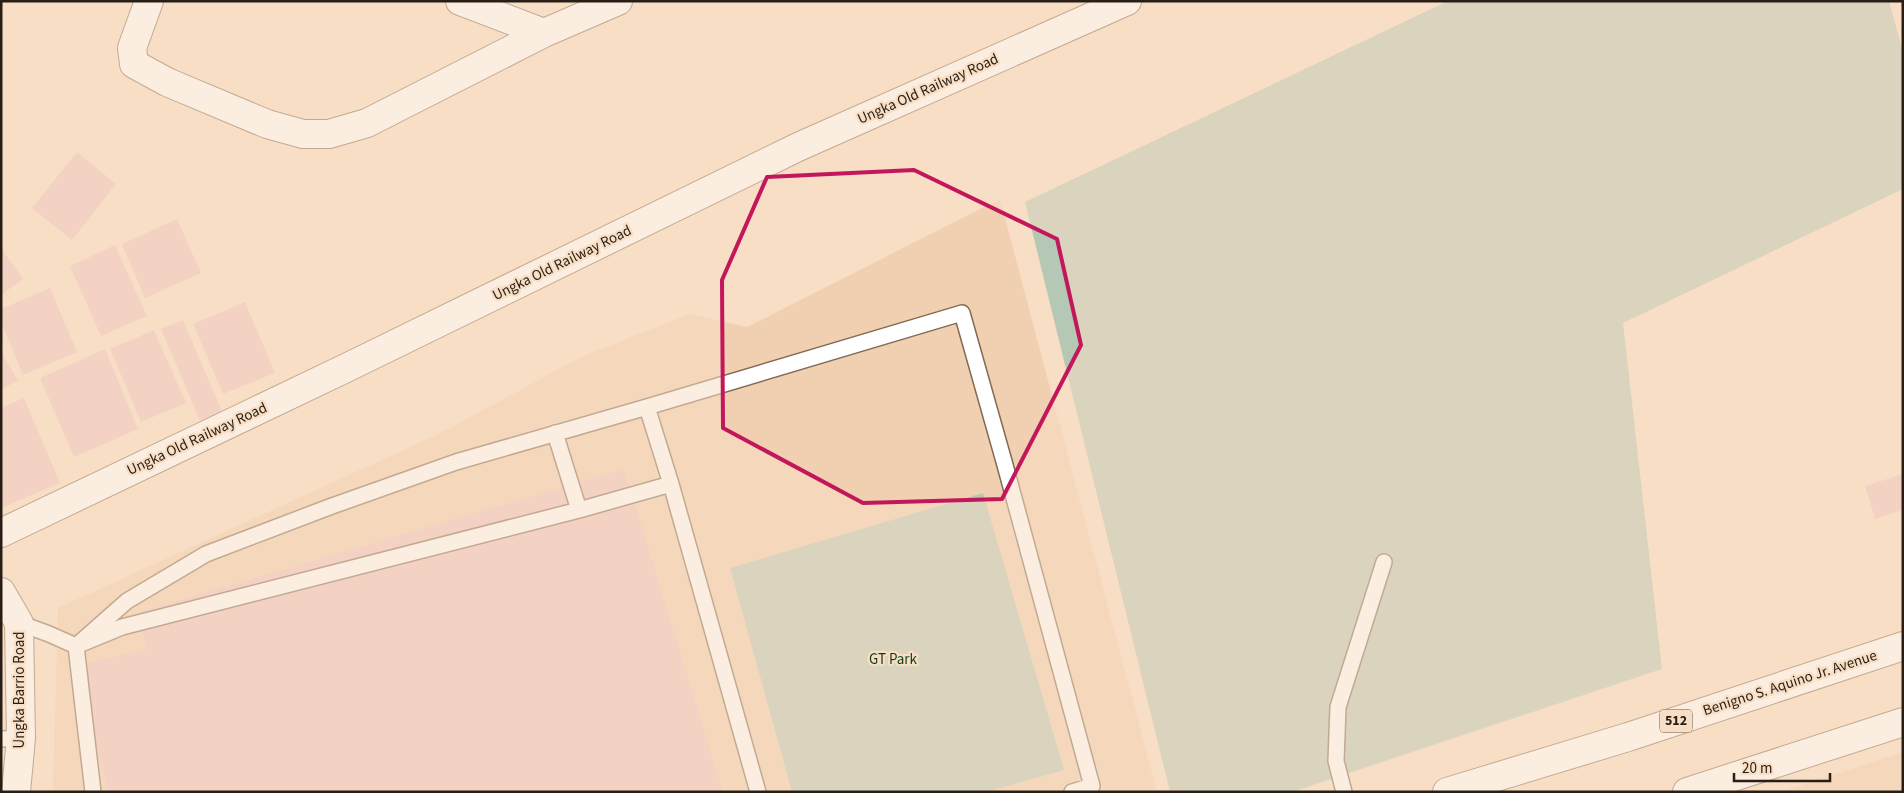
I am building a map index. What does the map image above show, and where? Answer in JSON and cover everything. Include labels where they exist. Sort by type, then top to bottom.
[{"type":"street","points":[[149,1],[132,48],[134,64],[167,82],[267,124],[303,134],[329,134],[367,123],[544,33],[618,1]]},
{"type":"street","points":[[460,1],[544,33]]},
{"type":"street","name":"Ungka Old Railway Road","points":[[1,533],[346,368],[798,147],[1127,1]]},
{"type":"street","name":"Ungka Barrio Road","points":[[1,592],[19,623],[11,738],[16,792]]},
{"type":"street","name":"Benigno S. Aquino Jr. Avenue","points":[[1447,792],[1628,737],[1903,646]]},
{"type":"street","points":[[1687,792],[1903,722]]},
{"type":"lane","points":[[76,646],[127,601],[206,554],[332,506],[438,468],[647,408],[962,313],[1006,465],[1092,786],[1072,792]]},
{"type":"lane","points":[[647,408],[671,484],[758,792]]},
{"type":"lane","points":[[556,433],[579,510]]},
{"type":"lane","points":[[19,623],[76,646],[122,627],[579,510],[671,484]]},
{"type":"lane","points":[[1344,792],[1336,761],[1338,707],[1384,562]]},
{"type":"lane","points":[[76,646],[93,792]]},
{"type":"highlighted area","points":[[914,170],[1057,239],[1081,345],[1002,499],[863,503],[723,428],[722,280],[767,177]]},
{"type":"shaded area","points":[[1000,199],[1157,792],[53,792],[58,608],[441,433],[581,357],[690,314],[747,327]]},
{"type":"shaded area","points":[[1903,752],[1903,792],[1781,792]]},
{"type":"green space","points":[[1448,1],[1889,1],[1903,52],[1903,189],[1623,323],[1662,669],[1292,792],[1170,792],[1025,202]]},
{"type":"green space","name":"GT Park","points":[[983,493],[1064,770],[986,792],[792,792],[730,568]]},
{"type":"building","points":[[77,152],[116,184],[72,240],[32,208]]},
{"type":"building","points":[[177,219],[201,273],[145,298],[122,244]]},
{"type":"building","points":[[115,245],[147,316],[101,336],[70,266]]},
{"type":"building","points":[[1,248],[23,279],[1,295]]},
{"type":"building","points":[[50,288],[77,352],[23,375],[1,322],[1,309]]},
{"type":"building","points":[[245,302],[275,373],[223,394],[193,324]]},
{"type":"building","points":[[183,320],[223,414],[201,423],[161,329]]},
{"type":"building","points":[[154,330],[186,403],[141,422],[110,349]]},
{"type":"building","points":[[105,349],[138,429],[74,457],[40,378]]},
{"type":"building","points":[[1,352],[18,380],[1,390]]},
{"type":"building","points":[[24,398],[60,483],[1,508],[1,408]]},
{"type":"building","points":[[624,469],[723,792],[108,792],[78,665],[147,649],[136,613]]},
{"type":"building","points":[[1903,474],[1903,510],[1875,519],[1865,486]]}]
